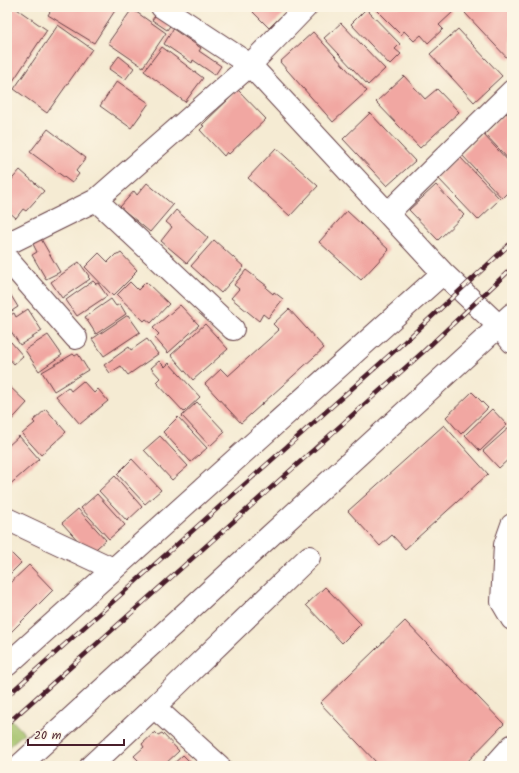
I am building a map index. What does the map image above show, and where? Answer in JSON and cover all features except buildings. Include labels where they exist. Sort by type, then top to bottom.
[{"type":"street","points":[[19,766],[508,327],[444,273],[250,65],[162,7]]},
{"type":"street","points":[[7,244],[96,200],[250,65],[306,7]]},
{"type":"street","points":[[388,213],[512,91]]},
{"type":"street","points":[[96,200],[233,329]]},
{"type":"street","points":[[7,260],[76,338]]},
{"type":"street","points":[[7,665],[444,273]]},
{"type":"street","points":[[7,519],[113,569]]},
{"type":"street","points":[[512,525],[504,545],[502,602],[512,619]]},
{"type":"street","points":[[92,766],[309,558]]},
{"type":"street","points":[[154,707],[219,766]]},
{"type":"street","points":[[494,766],[512,746]]},
{"type":"green space","points":[[7,715],[24,733],[7,748]]},
{"type":"railway","points":[[7,696],[411,336],[512,242]]},
{"type":"railway","points":[[7,724],[423,352],[512,268]]}]
